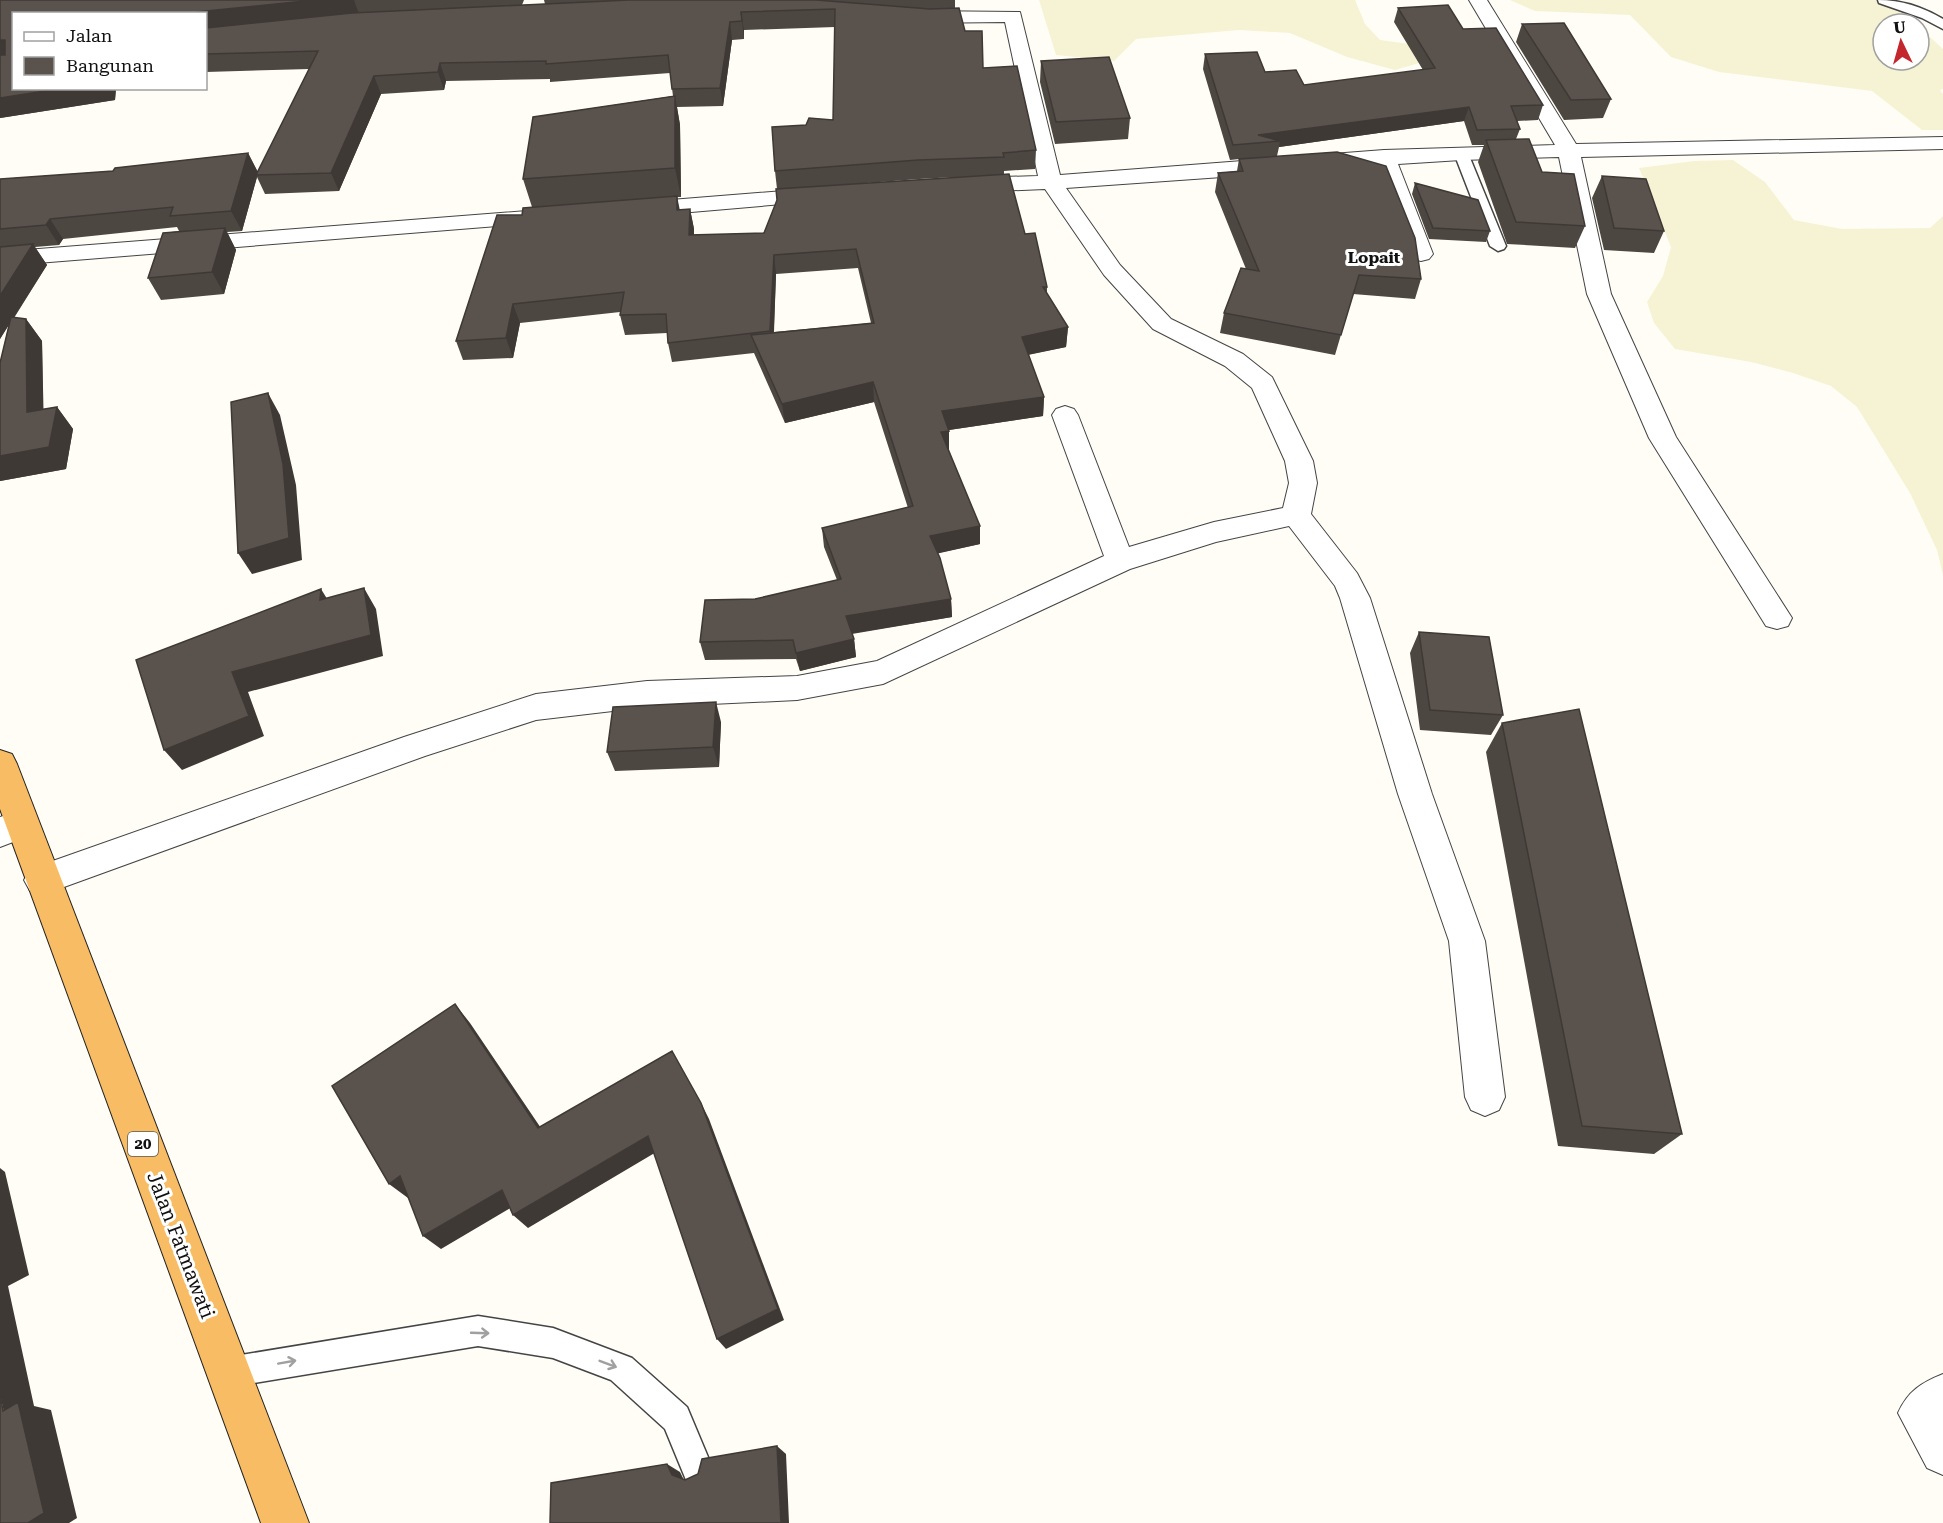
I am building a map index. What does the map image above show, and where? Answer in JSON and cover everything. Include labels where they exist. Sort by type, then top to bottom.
[{"type":"highway","name":"Jalan Fatmawati","points":[[0,764],[11,828],[42,880],[230,1372],[285,1523]]},
{"type":"street","points":[[1478,0],[1568,149],[1599,294],[1663,438],[1777,618]]},
{"type":"street","points":[[903,16],[965,19],[1011,8],[1051,182],[1112,270],[1162,324],[1234,360],[1263,383],[1299,461],[1303,483],[1296,516]]},
{"type":"street","points":[[952,186],[1051,182],[1461,153],[1943,143]]},
{"type":"street","points":[[1384,157],[1421,254]]},
{"type":"street","points":[[609,212],[847,193]]},
{"type":"street","points":[[0,259],[561,215]]},
{"type":"street","points":[[1065,415],[1120,561]]},
{"type":"street","points":[[42,880],[416,746],[536,708],[647,694],[797,688],[882,672],[1120,561],[1214,532],[1296,516]]},
{"type":"street","points":[[1296,516],[1347,581],[1355,598],[1409,774],[1467,941],[1485,1097]]},
{"type":"street","points":[[1943,1396],[1921,1413],[1943,1452]]},
{"type":"lane","points":[[1884,0],[1927,15],[1943,25]]},
{"type":"lane","points":[[1461,153],[1498,246]]},
{"type":"lane","points":[[230,1372],[478,1331],[553,1343],[621,1369],[676,1418],[697,1469]]},
{"type":"shaded area","points":[[1039,0],[1355,0],[1365,24],[1380,40],[1438,48],[1426,61],[1395,70],[1347,57],[1290,33],[1239,30],[1136,39],[1114,61],[1056,55]]},
{"type":"shaded area","points":[[1510,0],[1892,0],[1904,12],[1871,12],[1871,72],[1931,72],[1931,38],[1943,49],[1943,89],[1940,90],[1943,94],[1943,130],[1922,130],[1872,91],[1719,72],[1671,57],[1630,15],[1535,11]]},
{"type":"shaded area","points":[[1733,160],[1765,182],[1794,220],[1842,229],[1930,228],[1943,216],[1943,575],[1937,550],[1910,493],[1857,407],[1831,386],[1793,373],[1751,362],[1675,349],[1654,323],[1647,302],[1663,276],[1671,247],[1639,168],[1694,161]]},
{"type":"building","points":[[0,0],[315,0],[197,12],[12,12],[12,90],[51,90],[0,98],[0,55],[5,55],[5,40],[0,40]]},
{"type":"building","points":[[629,0],[816,0],[930,9],[959,8],[965,31],[982,31],[983,68],[1017,66],[1036,150],[1003,153],[1004,157],[918,160],[775,171],[772,127],[806,125],[809,118],[833,120],[835,9],[741,12],[742,21],[730,22],[720,88],[672,89],[668,55],[546,64],[546,61],[440,63],[438,72],[374,76],[331,173],[256,175],[318,51],[207,54],[207,28],[352,13]]},
{"type":"building","points":[[1448,5],[1463,29],[1496,28],[1543,105],[1511,106],[1520,129],[1477,130],[1469,107],[1258,135],[1280,141],[1233,145],[1205,54],[1257,52],[1265,72],[1296,70],[1304,85],[1435,68],[1398,8]]},
{"type":"building","points":[[1564,23],[1611,99],[1571,100],[1522,24]]},
{"type":"building","points":[[1109,57],[1130,118],[1056,122],[1041,61]]},
{"type":"building","points":[[675,96],[675,168],[523,179],[533,117]]},
{"type":"building","points":[[1529,139],[1542,172],[1574,174],[1585,226],[1516,222],[1486,140]]},
{"type":"building","points":[[1337,152],[1386,166],[1415,238],[1421,279],[1359,275],[1341,335],[1224,313],[1241,268],[1259,271],[1218,173],[1243,171],[1239,159]]},
{"type":"building","points":[[248,153],[231,211],[170,216],[173,207],[50,219],[46,225],[0,229],[0,179],[113,171],[115,168]]},
{"type":"building","points":[[1009,174],[1025,234],[1035,233],[1047,287],[1043,287],[1068,327],[1022,337],[1044,397],[942,411],[949,431],[941,432],[980,526],[930,536],[940,558],[951,599],[846,616],[854,639],[796,653],[793,640],[700,642],[705,600],[755,599],[841,579],[822,528],[913,506],[873,382],[782,404],[751,335],[874,323],[856,249],[774,255],[770,331],[668,343],[666,314],[620,315],[624,292],[513,304],[506,338],[456,341],[497,215],[522,215],[523,208],[677,196],[677,210],[690,209],[689,235],[764,233],[777,200],[776,189]]},
{"type":"building","points":[[1602,176],[1646,179],[1664,231],[1614,228]]},
{"type":"building","points":[[1415,183],[1478,200],[1490,231],[1433,228]]},
{"type":"building","points":[[225,228],[212,272],[148,278],[163,233]]},
{"type":"building","points":[[33,244],[0,296],[0,247]]},
{"type":"building","points":[[11,317],[26,319],[27,412],[57,407],[49,447],[0,456],[0,363]]},
{"type":"building","points":[[268,393],[283,464],[289,538],[238,553],[231,402]]},
{"type":"building","points":[[364,588],[371,635],[232,672],[249,716],[164,750],[136,660],[321,589],[320,600]]},
{"type":"building","points":[[1419,632],[1489,637],[1503,715],[1430,710]]},
{"type":"building","points":[[716,702],[713,747],[607,752],[613,707]]},
{"type":"building","points":[[1579,709],[1682,1134],[1582,1126],[1502,723]]},
{"type":"building","points":[[455,1004],[538,1128],[672,1051],[701,1103],[778,1309],[717,1339],[648,1136],[513,1215],[502,1190],[423,1236],[400,1176],[389,1184],[332,1086]]},
{"type":"building","points":[[0,1394],[3,1411],[18,1402],[44,1513],[28,1523],[0,1523]]},
{"type":"building","points":[[777,1446],[781,1523],[550,1523],[551,1483],[667,1464],[672,1475],[685,1480],[698,1474],[702,1459]]},
{"type":"district","name":"Lopait","points":[[1374,257]]}]
